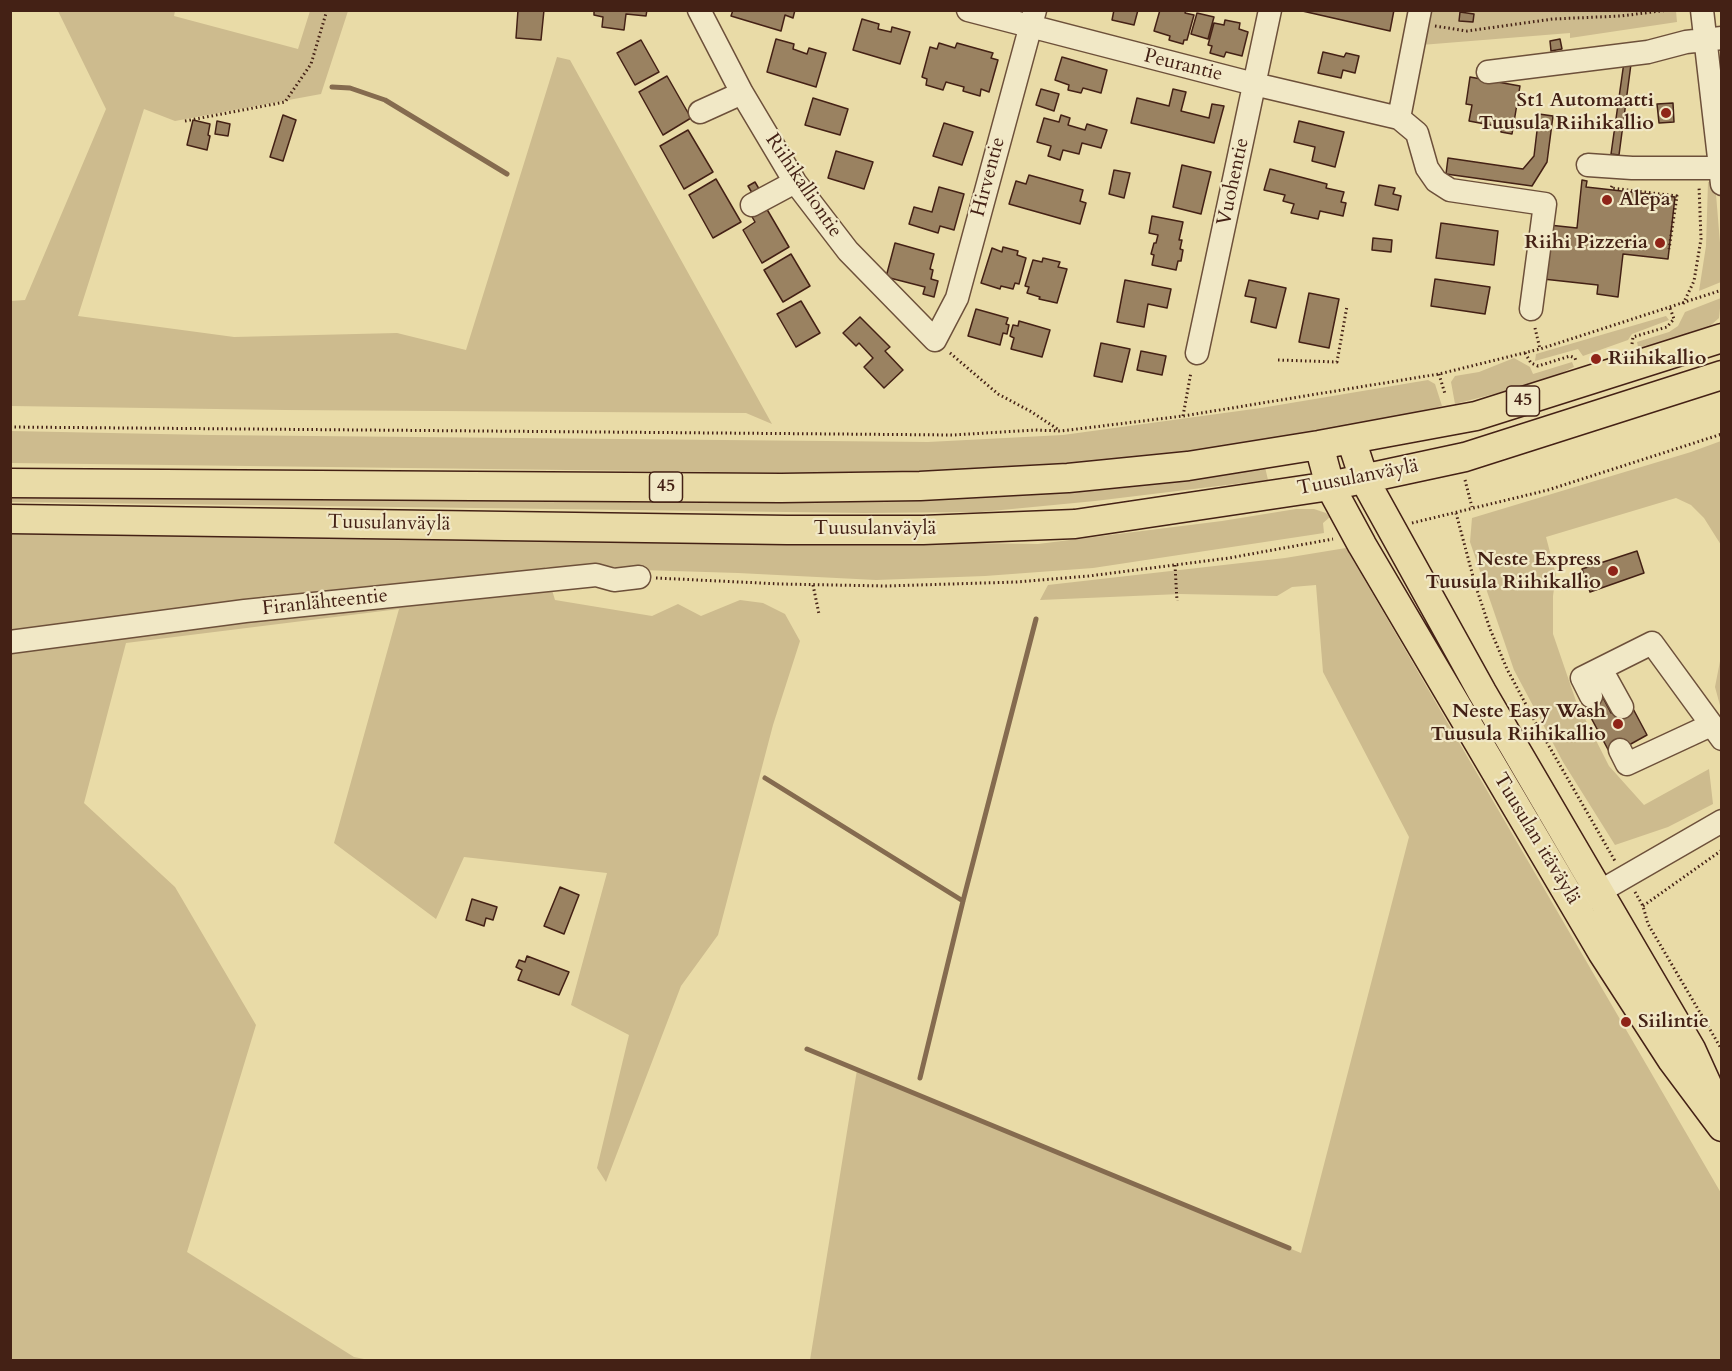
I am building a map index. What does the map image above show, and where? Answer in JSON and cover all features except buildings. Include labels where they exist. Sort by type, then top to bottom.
[{"type":"main road","name":"Tuusulanväylä","points":[[10,483],[770,488],[920,486],[1068,478],[1188,465],[1319,445],[1476,416],[1722,338]]},
{"type":"main road","name":"Tuusulanväylä","points":[[10,519],[787,530],[923,530],[1076,524],[1330,486],[1465,457],[1722,375]]},
{"type":"main road","name":"Tuusulan itäväylä","points":[[1351,439],[1364,478],[1488,702],[1587,899],[1672,1060],[1722,1126]]},
{"type":"main road","name":"Tuusulan itäväylä","points":[[1319,445],[1330,486],[1368,555],[1587,899],[1691,1049],[1722,1116]]},
{"type":"street","name":"Riihikalliontie","points":[[699,10],[742,93],[795,182],[848,251],[935,340]]},
{"type":"street","name":"Peurantie","points":[[968,10],[1032,19],[1254,84],[1399,118]]},
{"type":"street","name":"Vuohentie","points":[[1197,353],[1270,10]]},
{"type":"street","points":[[1588,165],[1613,182],[1721,173],[1714,38],[1702,10]]},
{"type":"street","points":[[1419,17],[1399,118],[1417,133],[1427,168],[1436,181],[1450,190],[1545,204],[1531,309]]},
{"type":"street","name":"Hirventie","points":[[935,340],[957,298],[1032,19]]},
{"type":"street","points":[[1488,72],[1648,52],[1686,42],[1714,38]]},
{"type":"street","points":[[700,112],[742,93]]},
{"type":"street","points":[[752,205],[795,182]]},
{"type":"street","name":"Firanlähteentie","points":[[10,642],[256,610],[596,575],[614,580],[639,577]]},
{"type":"street","points":[[1591,696],[1582,678],[1652,643],[1716,732],[1633,752]]},
{"type":"street","points":[[1601,669],[1622,707]]},
{"type":"street","points":[[1587,899],[1722,821]]},
{"type":"path","points":[[185,121],[285,102],[311,64],[327,10]]},
{"type":"path","points":[[1419,17],[1467,31],[1553,19],[1621,16],[1668,10]]},
{"type":"path","points":[[1613,182],[1677,196],[1669,249]]},
{"type":"path","points":[[10,428],[953,435],[1035,430],[1061,431],[1183,416],[1438,374],[1524,352],[1722,290]]},
{"type":"path","points":[[1278,360],[1337,362],[1347,306]]},
{"type":"path","points":[[1632,345],[1633,337],[1667,327],[1674,319],[1670,308]]},
{"type":"path","points":[[935,340],[998,394],[1061,431]]},
{"type":"path","points":[[1524,352],[1531,363],[1538,366],[1570,356],[1575,358],[1578,364]]},
{"type":"path","points":[[1183,416],[1192,367],[1197,353]]},
{"type":"path","points":[[1438,374],[1445,394]]},
{"type":"path","points":[[1409,524],[1548,490],[1722,434]]},
{"type":"path","points":[[1464,474],[1472,507]]},
{"type":"path","points":[[1456,513],[1475,584],[1490,629],[1507,669],[1538,727],[1643,906],[1648,924],[1720,1043],[1722,1050]]},
{"type":"path","points":[[639,577],[886,586],[1016,582],[1228,558],[1334,539]]},
{"type":"path","points":[[1175,565],[1177,601]]},
{"type":"path","points":[[813,585],[819,614]]},
{"type":"path","points":[[1529,732],[1538,727]]},
{"type":"path","points":[[1643,906],[1722,850]]},
{"type":"shaded area","points":[[58,11],[175,11],[174,16],[298,49],[310,11],[348,11],[321,94],[175,121],[144,109],[78,316],[234,337],[397,333],[466,350],[557,57],[570,60],[772,424],[746,413],[11,406],[11,301],[25,300],[106,109]]},
{"type":"shaded area","points":[[1428,11],[1676,11],[1677,22],[1570,38],[1570,33],[1421,45]]},
{"type":"shaded area","points":[[1708,182],[1715,182],[1721,282],[1699,291],[1706,246]]},
{"type":"shaded area","points":[[1721,298],[1719,318],[1710,326],[1696,333],[1643,348],[1638,347],[1637,342],[1669,332],[1678,326],[1685,312]]},
{"type":"shaded area","points":[[1666,316],[1669,320],[1632,334],[1628,340],[1583,356],[1578,349],[1535,361],[1536,354]]},
{"type":"shaded area","points":[[1514,358],[1530,367],[1533,374],[1572,362],[1574,367],[1544,381],[1455,404],[1451,382],[1455,376],[1479,372]]},
{"type":"shaded area","points":[[1428,380],[1435,384],[1442,406],[1359,426],[1270,443],[1118,461],[884,474],[11,463],[11,431],[928,442],[1063,435],[1261,408]]},
{"type":"shaded area","points":[[1721,441],[1721,545],[1704,518],[1691,505],[1676,498],[1546,537],[1556,575],[1553,596],[1553,634],[1576,701],[1609,766],[1644,805],[1709,769],[1713,804],[1668,827],[1615,845],[1563,762],[1514,670],[1470,542],[1472,518]]},
{"type":"shaded area","points":[[1265,467],[1268,480],[981,512],[864,513],[11,502],[11,490]]},
{"type":"shaded area","points":[[1296,509],[1314,509],[1326,513],[1330,517],[1323,523],[1324,533],[1093,568],[985,576],[876,580],[545,567],[555,600],[652,616],[678,604],[701,616],[740,600],[763,603],[785,614],[800,641],[773,725],[718,935],[681,986],[606,1182],[597,1168],[629,1035],[571,1005],[607,873],[464,857],[436,919],[334,843],[399,609],[126,643],[84,803],[175,887],[256,1025],[187,1252],[354,1357],[369,1360],[11,1360],[11,530],[1038,544],[1222,521]]},
{"type":"shaded area","points":[[1346,548],[1721,1193],[1721,1360],[810,1360],[857,1070],[1301,1253],[1409,837],[1323,672],[1316,585],[1292,587],[1277,596],[1180,594],[1040,600],[1048,585],[1285,558]]},
{"type":"shaded area","points":[[1721,656],[1721,709],[1715,687]]},
{"type":"waterway","points":[[332,87],[350,88],[385,100],[507,174]]},
{"type":"waterway","points":[[920,1078],[1036,619]]},
{"type":"waterway","points":[[765,778],[963,901]]},
{"type":"waterway","points":[[807,1049],[1289,1248]]},
{"type":"place","name":"St1 Automaatti Tuusula Riihikallio","points":[[1666,113]]},
{"type":"place","name":"Alepa","points":[[1607,200]]},
{"type":"place","name":"Riihi Pizzeria","points":[[1660,243]]},
{"type":"place","name":"Riihikallio","points":[[1596,359]]},
{"type":"place","name":"Neste Express Tuusula Riihikallio","points":[[1613,571]]},
{"type":"place","name":"Neste Easy Wash Tuusula Riihikallio","points":[[1618,724]]},
{"type":"place","name":"Siilintie","points":[[1626,1022]]}]
